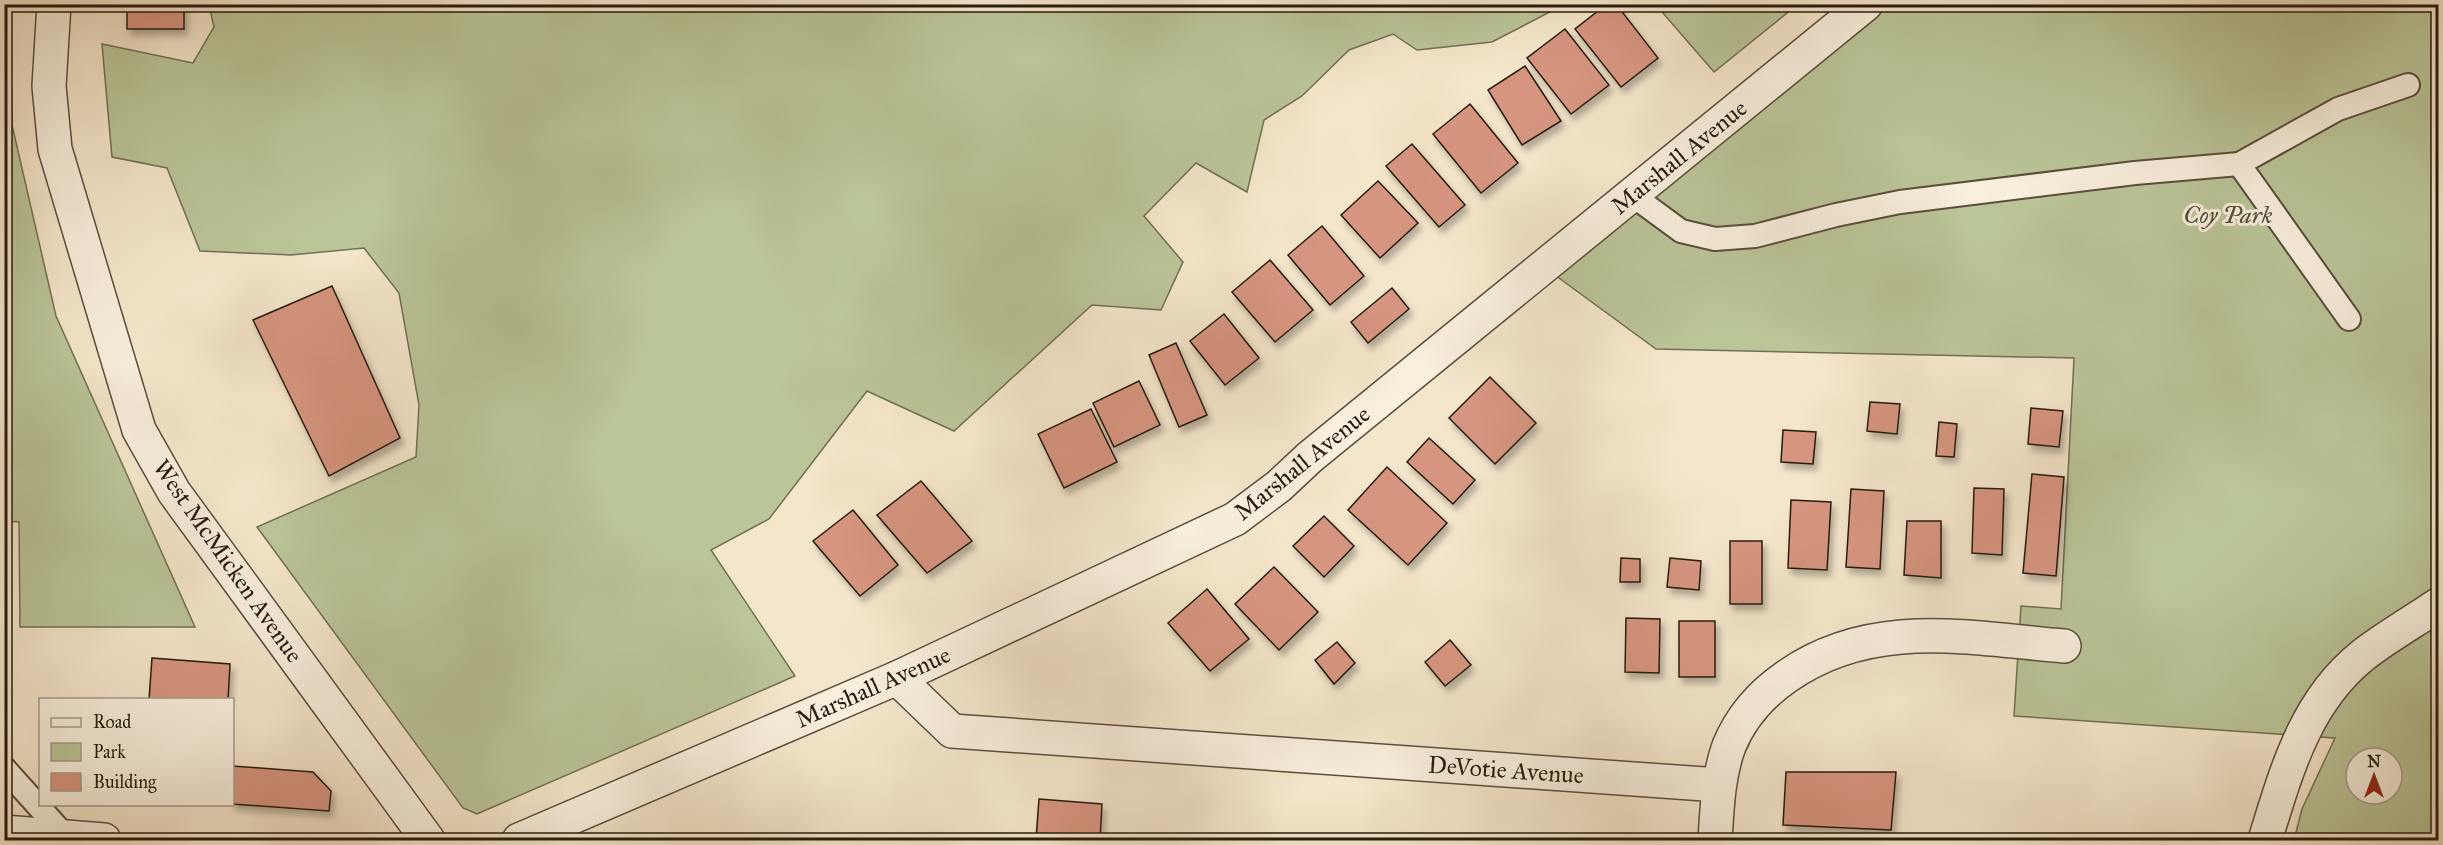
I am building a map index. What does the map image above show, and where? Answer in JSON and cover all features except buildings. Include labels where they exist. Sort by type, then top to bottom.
[{"type":"street","name":"West McMicken Avenue","points":[[54,4],[50,86],[55,149],[140,430],[174,492],[428,840]]},
{"type":"street","name":"Marshall Avenue","points":[[519,840],[897,678],[1235,519],[1279,486],[1310,457],[1866,4]]},
{"type":"street","points":[[2265,840],[2288,764],[2312,712],[2338,678],[2362,656],[2439,605]]},
{"type":"street","points":[[1715,840],[1719,785],[1729,747],[1745,715],[1771,688],[1806,663],[1841,647],[1879,639],[1938,635],[2064,646]]},
{"type":"street","name":"DeVotie Avenue","points":[[897,678],[952,731],[1719,785]]},
{"type":"street","points":[[4,831],[104,840]]},
{"type":"lane","points":[[1632,195],[1681,231],[1715,239],[1755,236],[1836,215],[1900,202],[2135,172],[2239,164],[2338,109],[2408,85]]},
{"type":"lane","points":[[2239,164],[2349,319]]},
{"type":"lane","points":[[4,768],[66,837]]},
{"type":"green space","points":[[209,4],[1563,5],[1492,42],[1417,50],[1393,34],[1349,50],[1302,96],[1264,120],[1247,192],[1196,163],[1144,216],[1183,262],[1161,310],[1092,305],[954,431],[867,391],[769,519],[711,550],[795,676],[477,814],[463,808],[257,527],[416,457],[419,405],[399,293],[364,248],[291,255],[200,251],[167,168],[112,157],[102,44],[193,63],[214,27]]},
{"type":"green space","points":[[4,5],[10,5],[12,125],[56,316],[195,627],[20,627],[19,522],[4,521]]},
{"type":"green space","points":[[1656,5],[1797,5],[1714,72]]},
{"type":"green space","name":"Coy Park","points":[[1879,5],[2438,5],[2438,840],[2294,840],[2302,809],[2335,738],[2014,716],[2021,606],[2061,609],[2074,358],[1656,349],[1544,267]]}]
